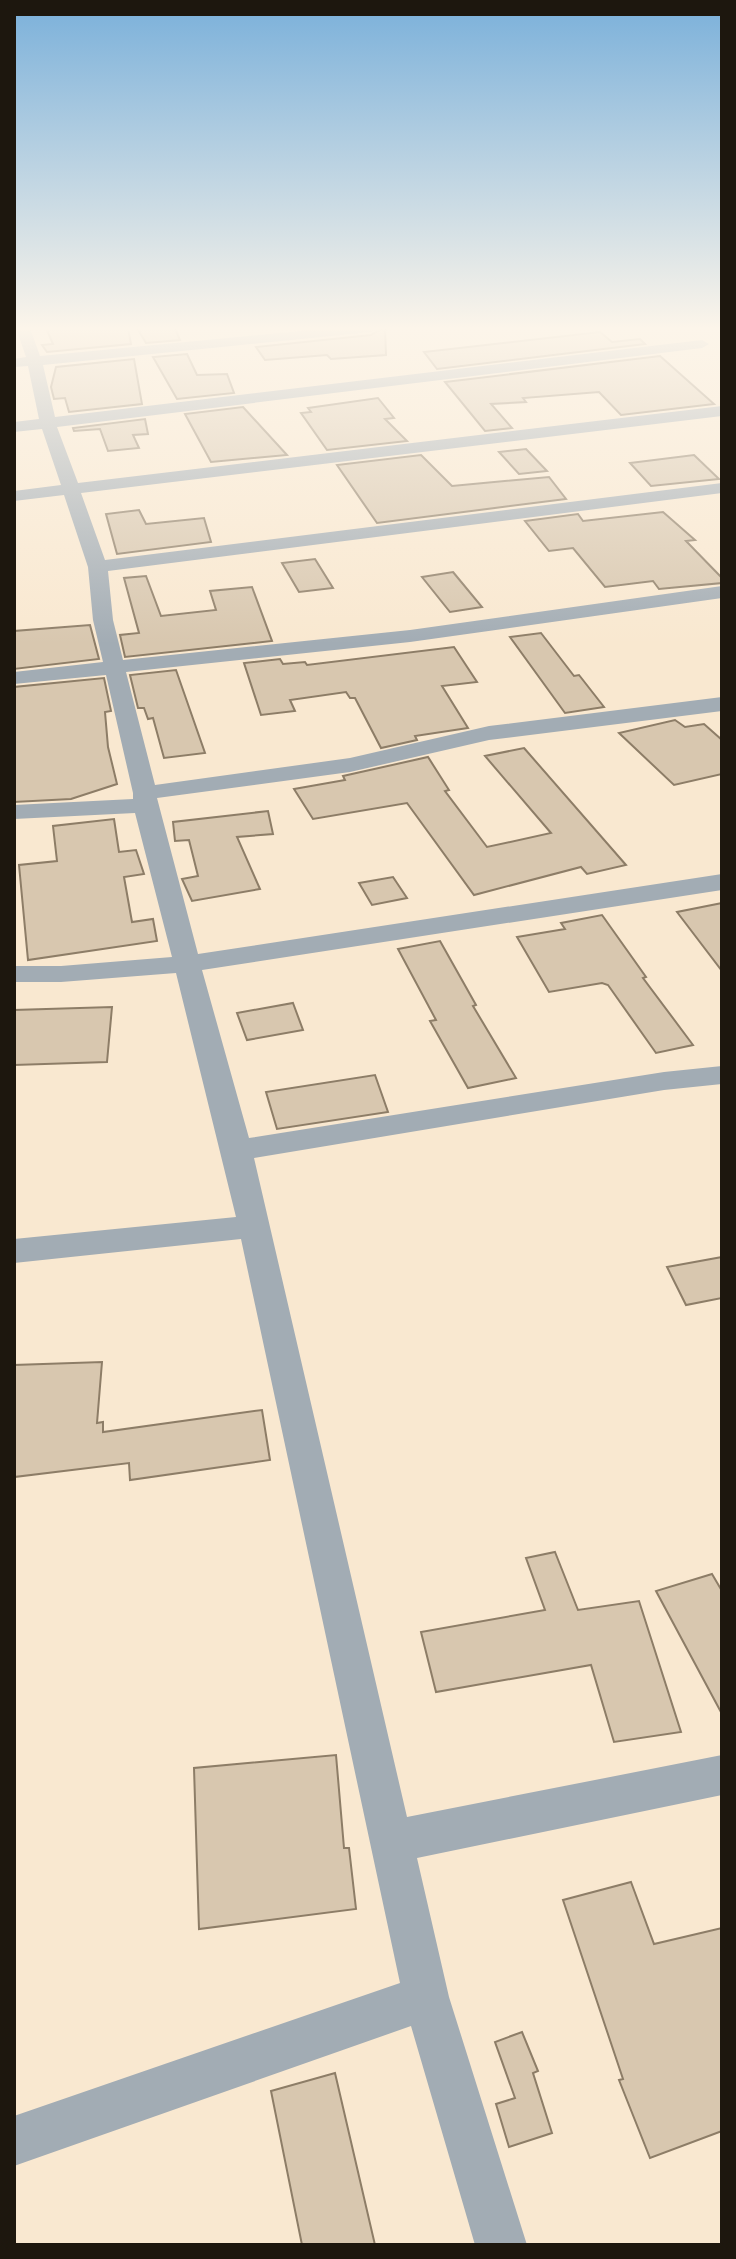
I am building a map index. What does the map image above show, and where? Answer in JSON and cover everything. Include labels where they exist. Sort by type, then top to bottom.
[{"type":"street","points":[[51,433],[98,567],[103,620],[145,799],[237,1150],[252,1227],[394,1841],[426,1997],[501,2245]]},
{"type":"street","points":[[14,496],[535,433]]},
{"type":"street","points":[[98,567],[722,488]]},
{"type":"street","points":[[14,678],[410,636],[722,592]]},
{"type":"street","points":[[14,812],[145,799],[350,765],[489,733],[722,704]]},
{"type":"street","points":[[14,974],[61,974],[188,964],[722,882]]},
{"type":"street","points":[[237,1150],[664,1081],[722,1075]]},
{"type":"street","points":[[14,1251],[252,1227]]},
{"type":"street","points":[[394,1841],[722,1775]]},
{"type":"street","points":[[14,2141],[426,1997]]},
{"type":"building","points":[[102,433],[148,433],[133,435],[139,448],[108,451]]},
{"type":"building","points":[[196,433],[267,433],[287,455],[211,462]]},
{"type":"building","points":[[315,433],[399,433],[407,441],[327,450]]},
{"type":"building","points":[[526,449],[547,471],[519,474],[499,452]]},
{"type":"building","points":[[421,455],[452,486],[549,477],[566,499],[377,523],[337,465]]},
{"type":"building","points":[[694,455],[719,479],[651,486],[630,463]]},
{"type":"building","points":[[139,510],[146,524],[204,518],[211,542],[117,554],[106,514]]},
{"type":"building","points":[[663,512],[695,540],[686,541],[722,578],[722,583],[659,589],[653,581],[605,587],[573,548],[549,551],[525,521],[578,514],[583,521]]},
{"type":"building","points":[[315,559],[333,588],[299,592],[282,563]]},
{"type":"building","points":[[453,572],[482,607],[450,612],[422,577]]},
{"type":"building","points":[[146,576],[161,616],[216,610],[210,591],[252,587],[272,641],[125,657],[120,635],[139,633],[124,578]]},
{"type":"building","points":[[90,625],[99,659],[14,669],[14,631]]},
{"type":"building","points":[[541,633],[574,676],[579,675],[604,707],[565,713],[510,637]]},
{"type":"building","points":[[454,647],[477,682],[442,686],[468,728],[415,736],[417,740],[381,748],[355,698],[350,698],[346,692],[290,700],[295,711],[261,715],[244,663],[280,659],[283,664],[305,662],[307,665]]},
{"type":"building","points":[[176,670],[205,753],[164,758],[153,718],[148,719],[144,708],[138,708],[130,675]]},
{"type":"building","points":[[104,678],[111,711],[105,712],[108,747],[117,784],[71,799],[14,802],[14,687]]},
{"type":"building","points":[[675,720],[685,727],[704,724],[722,740],[722,774],[674,785],[619,733]]},
{"type":"building","points":[[524,748],[626,865],[587,874],[581,867],[474,895],[407,803],[313,819],[294,789],[345,780],[343,776],[428,757],[449,790],[445,791],[487,847],[551,833],[485,756]]},
{"type":"building","points":[[268,811],[273,834],[237,837],[260,889],[192,901],[182,879],[198,876],[189,840],[175,841],[173,822]]},
{"type":"building","points":[[114,819],[119,852],[136,850],[144,874],[124,877],[132,922],[153,919],[157,941],[28,960],[19,865],[57,861],[53,826]]},
{"type":"building","points":[[393,877],[407,898],[372,905],[359,883]]},
{"type":"building","points":[[722,903],[722,971],[677,912]]},
{"type":"building","points":[[602,915],[646,977],[643,978],[693,1045],[656,1053],[608,985],[602,983],[549,992],[517,937],[565,929],[561,923]]},
{"type":"building","points":[[440,941],[476,1005],[473,1006],[516,1078],[468,1088],[430,1021],[436,1020],[398,949]]},
{"type":"building","points":[[293,1003],[303,1030],[247,1040],[237,1013]]},
{"type":"building","points":[[112,1007],[107,1062],[14,1065],[14,1010]]},
{"type":"building","points":[[375,1075],[388,1112],[277,1129],[266,1092]]},
{"type":"building","points":[[722,1257],[722,1298],[686,1305],[667,1267]]},
{"type":"building","points":[[102,1362],[97,1423],[103,1422],[103,1432],[262,1410],[270,1460],[130,1480],[129,1463],[14,1477],[14,1365]]},
{"type":"building","points":[[555,1552],[578,1610],[639,1601],[681,1732],[614,1742],[591,1665],[436,1692],[421,1632],[545,1610],[526,1558]]},
{"type":"building","points":[[712,1574],[722,1591],[722,1714],[656,1591]]},
{"type":"building","points":[[336,1755],[344,1848],[349,1848],[356,1909],[199,1929],[194,1768]]},
{"type":"building","points":[[631,1882],[654,1944],[722,1928],[722,2131],[650,2158],[619,2080],[623,2079],[563,1900]]},
{"type":"building","points":[[522,2032],[538,2071],[533,2073],[552,2133],[509,2147],[496,2104],[515,2098],[495,2042]]},
{"type":"building","points":[[335,2073],[375,2245],[302,2245],[271,2091]]}]
